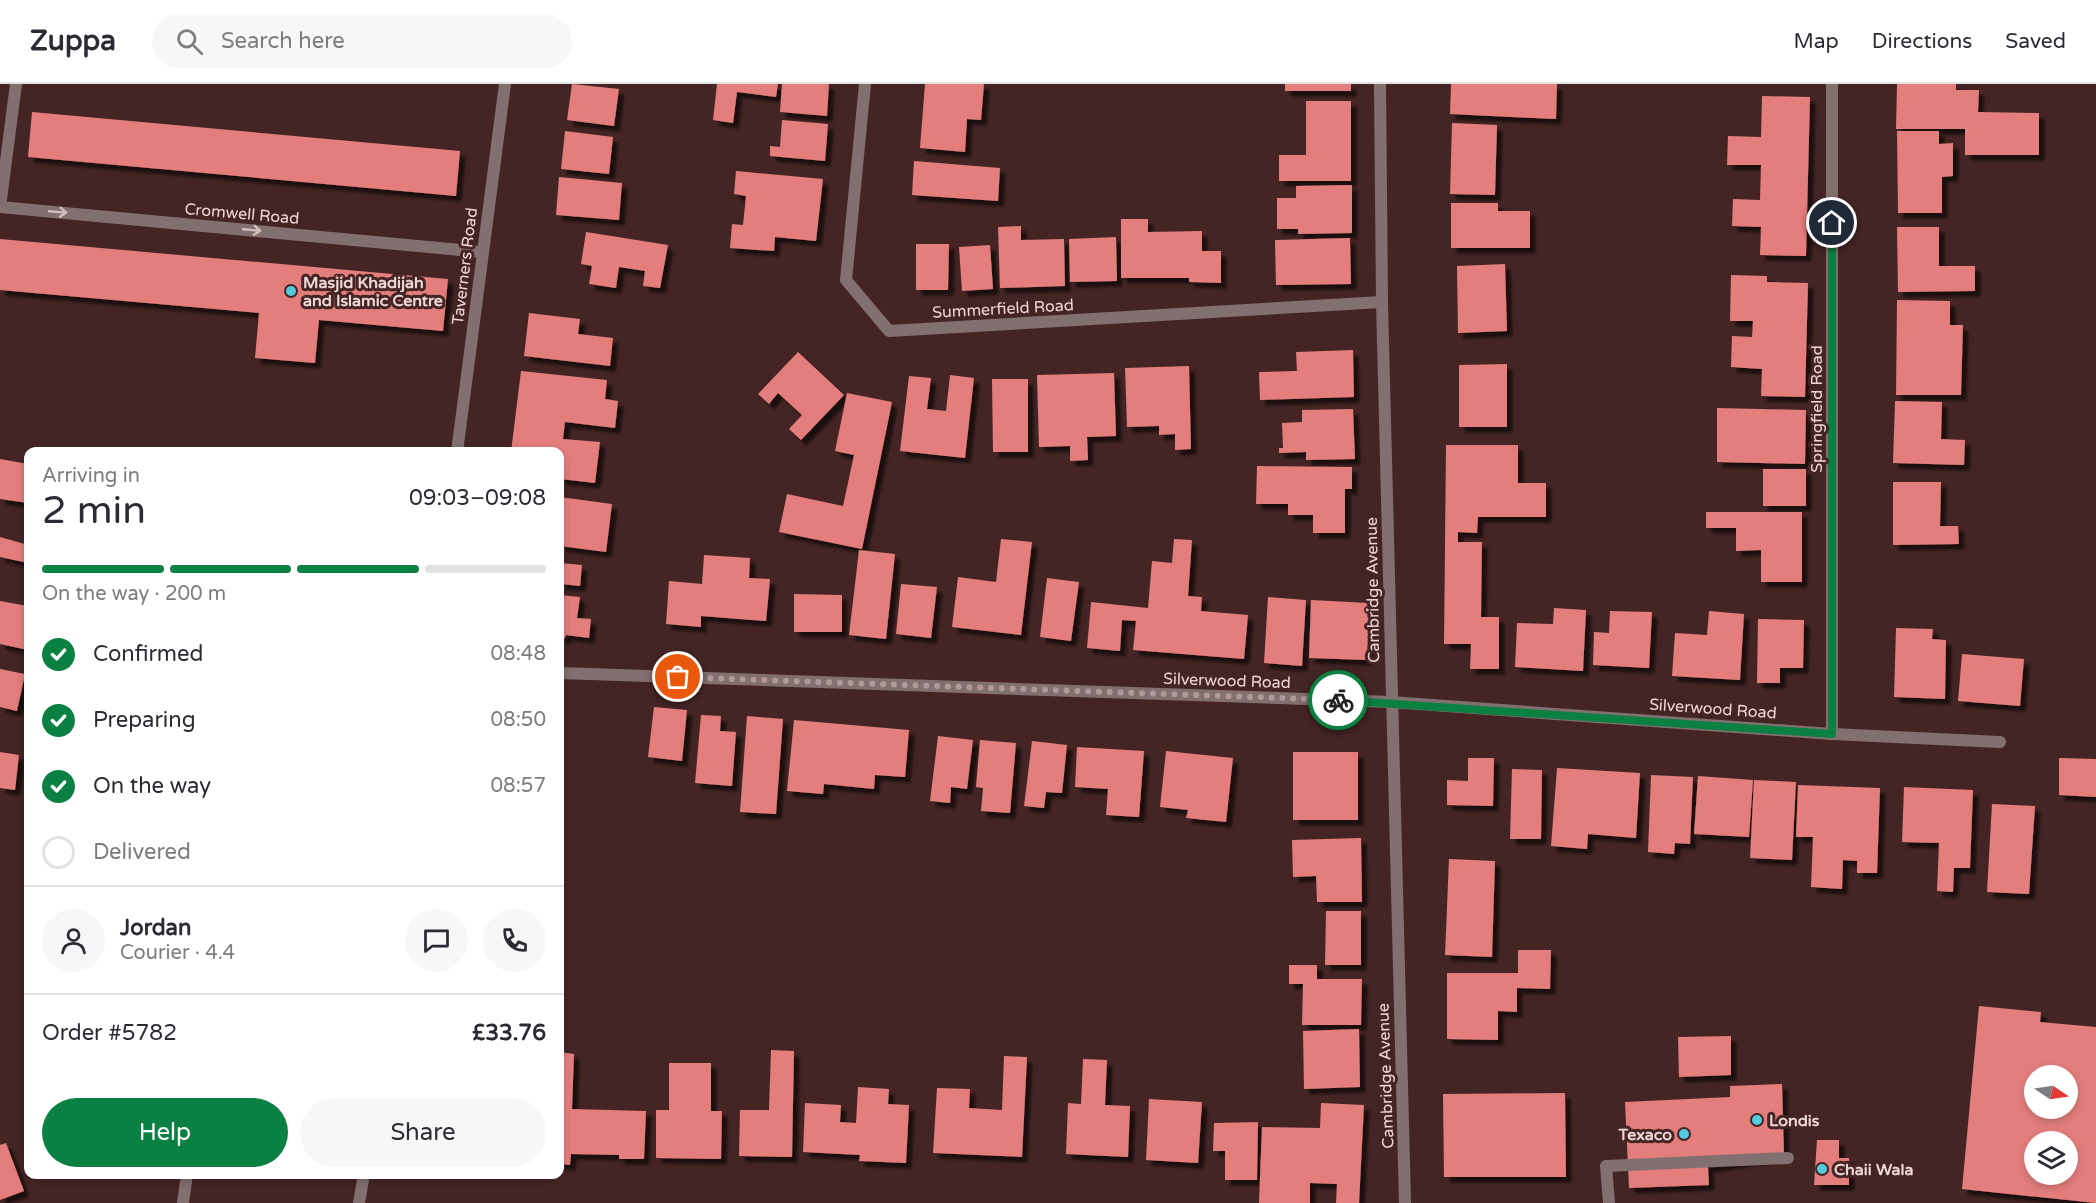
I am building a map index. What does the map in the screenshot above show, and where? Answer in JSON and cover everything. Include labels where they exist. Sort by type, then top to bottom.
[{"type":"street","points":[[0,207],[16,84]]},
{"type":"street","name":"Taverners Road","points":[[458,447],[505,84]]},
{"type":"street","name":"Summerfield Road","points":[[865,84],[846,280],[890,332],[1382,302]]},
{"type":"street","name":"Cambridge Avenue","points":[[1380,84],[1382,302],[1405,1203]]},
{"type":"street","name":"Springfield Road","points":[[1832,84],[1832,734]]},
{"type":"street","name":"Cromwell Road","points":[[0,207],[482,252]]},
{"type":"street","name":"Silverwood Road","points":[[564,673],[1391,702],[1832,734],[2000,742]]},
{"type":"street","points":[[1609,1203],[1606,1166],[1788,1158]]},
{"type":"street","points":[[183,1203],[186,1179]]},
{"type":"street","points":[[359,1203],[363,1179]]},
{"type":"building","points":[[572,84],[619,89],[614,126],[567,120]]},
{"type":"building","points":[[717,84],[778,84],[776,97],[737,92],[733,123],[713,120]]},
{"type":"building","points":[[782,84],[829,84],[827,116],[780,112]]},
{"type":"building","points":[[925,84],[984,84],[981,120],[967,119],[965,152],[920,148]]},
{"type":"building","points":[[1285,84],[1351,84],[1351,91],[1285,91]]},
{"type":"building","points":[[1451,84],[1557,84],[1556,119],[1450,114]]},
{"type":"building","points":[[1897,84],[1956,84],[1956,90],[1979,90],[1978,112],[2039,113],[2039,155],[1965,155],[1965,129],[1896,129]]},
{"type":"building","points":[[1762,96],[1810,97],[1806,256],[1760,255],[1761,227],[1732,226],[1733,199],[1760,200],[1761,165],[1727,165],[1728,136],[1761,137]]},
{"type":"building","points":[[1306,101],[1351,101],[1351,181],[1279,181],[1279,155],[1306,155]]},
{"type":"building","points":[[32,112],[460,151],[456,196],[28,157]]},
{"type":"building","points":[[782,120],[828,124],[825,161],[770,156],[770,146],[780,147]]},
{"type":"building","points":[[1452,123],[1497,125],[1495,195],[1450,194]]},
{"type":"building","points":[[565,131],[613,137],[609,174],[561,169]]},
{"type":"building","points":[[1897,131],[1939,131],[1939,144],[1953,143],[1953,176],[1942,177],[1942,213],[1898,213]]},
{"type":"building","points":[[914,161],[1000,168],[998,201],[912,195]]},
{"type":"building","points":[[736,171],[823,179],[816,241],[775,237],[774,251],[730,248],[732,224],[743,225],[746,196],[734,194]]},
{"type":"building","points":[[559,177],[622,183],[619,220],[556,215]]},
{"type":"building","points":[[1352,185],[1352,233],[1298,234],[1298,229],[1277,229],[1277,198],[1296,198],[1296,186]]},
{"type":"building","points":[[1451,203],[1498,203],[1498,211],[1530,211],[1530,248],[1451,248]]},
{"type":"building","points":[[1121,219],[1148,219],[1148,232],[1202,231],[1202,251],[1221,251],[1221,283],[1189,282],[1189,278],[1121,278]]},
{"type":"building","points":[[1021,226],[1021,240],[1064,239],[1065,286],[1000,288],[998,227]]},
{"type":"building","points":[[1897,227],[1939,227],[1939,266],[1975,266],[1975,291],[1898,292]]},
{"type":"building","points":[[586,232],[668,245],[660,288],[643,286],[645,271],[619,267],[616,288],[589,284],[592,266],[581,264]]},
{"type":"building","points":[[1116,237],[1117,281],[1070,282],[1069,239]]},
{"type":"building","points":[[1350,238],[1351,284],[1276,285],[1275,240]]},
{"type":"building","points":[[0,239],[448,279],[443,331],[319,320],[315,363],[255,358],[259,313],[0,290]]},
{"type":"building","points":[[916,244],[949,244],[948,290],[916,290]]},
{"type":"building","points":[[990,245],[993,289],[962,291],[959,247]]},
{"type":"building","points":[[1505,264],[1507,331],[1458,333],[1457,266]]},
{"type":"building","points":[[1731,275],[1767,276],[1767,282],[1808,283],[1805,397],[1761,396],[1762,369],[1731,367],[1732,336],[1752,337],[1753,321],[1730,321]]},
{"type":"building","points":[[1897,300],[1950,301],[1950,325],[1963,325],[1961,395],[1896,395]]},
{"type":"building","points":[[529,313],[580,319],[578,334],[613,338],[610,366],[524,356]]},
{"type":"building","points":[[1353,350],[1354,397],[1260,400],[1259,372],[1297,371],[1296,352]]},
{"type":"building","points":[[798,352],[844,395],[801,440],[789,429],[802,415],[778,393],[769,404],[758,394]]},
{"type":"building","points":[[1507,364],[1507,427],[1459,427],[1459,365]]},
{"type":"building","points":[[1189,366],[1191,449],[1175,450],[1175,434],[1159,435],[1159,426],[1127,427],[1125,368]]},
{"type":"building","points":[[521,371],[607,380],[605,399],[618,401],[615,428],[565,422],[563,439],[600,442],[595,483],[564,479],[564,447],[512,447]]},
{"type":"building","points":[[1114,373],[1116,436],[1087,437],[1088,460],[1070,461],[1070,446],[1039,447],[1037,375]]},
{"type":"building","points":[[950,375],[974,378],[965,458],[900,451],[909,376],[931,378],[927,409],[946,411]]},
{"type":"building","points":[[992,379],[1028,379],[1028,452],[993,452]]},
{"type":"building","points":[[847,393],[892,402],[862,549],[779,532],[787,494],[843,506],[854,455],[835,451]]},
{"type":"building","points":[[1895,401],[1942,402],[1941,439],[1965,440],[1964,465],[1893,463]]},
{"type":"building","points":[[1717,408],[1806,410],[1805,464],[1717,462]]},
{"type":"building","points":[[1353,409],[1355,459],[1306,460],[1306,452],[1279,453],[1279,448],[1283,448],[1282,423],[1302,422],[1302,410]]},
{"type":"building","points":[[1446,445],[1518,445],[1518,483],[1546,483],[1546,517],[1478,517],[1477,533],[1458,532],[1458,542],[1482,542],[1481,617],[1499,617],[1499,669],[1470,669],[1471,644],[1444,644]]},
{"type":"building","points":[[0,459],[24,463],[24,502],[0,499]]},
{"type":"building","points":[[1257,466],[1352,467],[1352,489],[1345,489],[1345,533],[1313,533],[1313,515],[1288,515],[1288,504],[1256,504]]},
{"type":"building","points":[[1763,469],[1806,469],[1806,506],[1763,506]]},
{"type":"building","points":[[1893,482],[1941,482],[1940,526],[1958,526],[1959,544],[1893,545]]},
{"type":"building","points":[[564,498],[612,504],[606,552],[564,547]]},
{"type":"building","points":[[1706,512],[1802,512],[1802,582],[1761,582],[1761,550],[1736,551],[1736,528],[1706,528]]},
{"type":"building","points":[[0,537],[24,544],[24,562],[0,557]]},
{"type":"building","points":[[1001,539],[1032,542],[1021,635],[952,627],[958,577],[996,582]]},
{"type":"building","points":[[1174,539],[1192,540],[1188,596],[1202,597],[1201,611],[1248,615],[1244,659],[1133,650],[1136,621],[1122,620],[1120,651],[1087,648],[1091,602],[1148,608],[1152,561],[1172,563]]},
{"type":"building","points":[[859,550],[895,554],[886,639],[849,635]]},
{"type":"building","points":[[704,555],[750,558],[749,578],[770,579],[766,621],[701,616],[701,627],[666,624],[669,581],[702,584]]},
{"type":"building","points":[[564,563],[582,565],[580,586],[564,584]]},
{"type":"building","points":[[1047,578],[1079,582],[1071,641],[1040,637]]},
{"type":"building","points":[[901,584],[937,587],[931,638],[896,634]]},
{"type":"building","points":[[794,594],[842,595],[842,632],[794,632]]},
{"type":"building","points":[[564,595],[580,597],[577,618],[591,619],[589,638],[566,635],[565,638]]},
{"type":"building","points":[[1268,597],[1306,600],[1302,666],[1264,663]]},
{"type":"building","points":[[1311,600],[1369,603],[1367,660],[1309,658]]},
{"type":"building","points":[[0,601],[24,605],[24,649],[0,644]]},
{"type":"building","points":[[1554,608],[1586,610],[1583,671],[1515,667],[1517,623],[1553,624]]},
{"type":"building","points":[[1610,611],[1652,612],[1649,668],[1593,665],[1594,632],[1609,633]]},
{"type":"building","points":[[1709,611],[1744,614],[1740,680],[1672,676],[1675,633],[1707,635]]},
{"type":"building","points":[[1758,619],[1804,620],[1803,668],[1780,668],[1780,683],[1757,683]]},
{"type":"building","points":[[1896,628],[1933,629],[1932,639],[1946,640],[1945,699],[1894,697]]},
{"type":"building","points":[[1962,654],[2024,659],[2020,706],[1958,701]]},
{"type":"building","points":[[0,669],[24,674],[17,711],[0,707]]},
{"type":"building","points":[[654,707],[687,710],[682,761],[648,757]]},
{"type":"building","points":[[701,715],[721,716],[720,731],[736,732],[732,786],[695,783]]},
{"type":"building","points":[[747,716],[783,719],[776,814],[740,812]]},
{"type":"building","points":[[794,720],[909,730],[905,777],[875,775],[874,789],[824,784],[823,794],[787,791]]},
{"type":"building","points":[[938,736],[973,740],[967,789],[951,787],[950,803],[930,801]]},
{"type":"building","points":[[980,740],[1016,743],[1010,813],[981,811],[983,788],[976,787]]},
{"type":"building","points":[[1032,741],[1067,745],[1062,793],[1046,792],[1044,808],[1024,806]]},
{"type":"building","points":[[1077,747],[1144,751],[1139,817],[1106,815],[1108,789],[1075,787]]},
{"type":"building","points":[[1166,751],[1233,758],[1226,822],[1186,818],[1188,810],[1160,807]]},
{"type":"building","points":[[0,752],[19,755],[15,790],[0,788]]},
{"type":"building","points":[[1293,752],[1358,752],[1358,820],[1293,820]]},
{"type":"building","points":[[1468,758],[1494,758],[1493,806],[1447,805],[1447,780],[1468,781]]},
{"type":"building","points":[[2059,758],[2096,759],[2096,797],[2059,795]]},
{"type":"building","points":[[1557,768],[1640,773],[1636,838],[1588,834],[1587,849],[1551,846]]},
{"type":"building","points":[[1512,769],[1542,770],[1541,839],[1510,839]]},
{"type":"building","points":[[1651,775],[1693,777],[1690,844],[1675,843],[1674,854],[1648,852]]},
{"type":"building","points":[[1698,776],[1753,780],[1749,837],[1694,834]]},
{"type":"building","points":[[1754,780],[1796,782],[1792,860],[1750,858]]},
{"type":"building","points":[[1798,785],[1880,788],[1877,873],[1857,873],[1857,861],[1843,860],[1842,889],[1811,887],[1813,837],[1796,837]]},
{"type":"building","points":[[1904,787],[1973,790],[1970,868],[1954,868],[1953,892],[1937,891],[1939,843],[1902,842]]},
{"type":"building","points":[[1992,804],[2035,806],[2029,894],[1987,892]]},
{"type":"building","points":[[1361,838],[1362,902],[1317,902],[1316,876],[1293,877],[1292,840]]},
{"type":"building","points":[[1449,859],[1495,861],[1492,957],[1445,955]]},
{"type":"building","points":[[1326,911],[1361,911],[1361,965],[1325,965]]},
{"type":"building","points":[[1518,950],[1551,950],[1550,989],[1517,988],[1517,1012],[1498,1011],[1498,1040],[1447,1039],[1447,973],[1518,973]]},
{"type":"building","points":[[1289,965],[1317,965],[1317,979],[1362,979],[1361,1025],[1302,1025],[1303,984],[1289,984]]},
{"type":"building","points":[[1979,1006],[2041,1012],[2040,1022],[2096,1027],[2096,1203],[1962,1189]]},
{"type":"building","points":[[1359,1029],[1360,1087],[1304,1089],[1303,1031]]},
{"type":"building","points":[[1731,1036],[1731,1075],[1679,1077],[1678,1037]]},
{"type":"building","points":[[771,1050],[794,1051],[792,1157],[739,1156],[740,1110],[769,1110]]},
{"type":"building","points":[[564,1053],[574,1054],[572,1109],[646,1111],[644,1159],[619,1159],[619,1155],[571,1154],[570,1165],[564,1164]]},
{"type":"building","points":[[1004,1056],[1027,1057],[1022,1157],[933,1153],[937,1088],[970,1089],[969,1108],[1002,1110]]},
{"type":"building","points":[[1083,1059],[1107,1060],[1105,1105],[1130,1106],[1128,1157],[1066,1154],[1068,1103],[1081,1104]]},
{"type":"building","points":[[669,1063],[711,1063],[711,1111],[722,1111],[721,1159],[656,1158],[656,1110],[669,1110]]},
{"type":"building","name":"Texaco","points":[[1782,1084],[1784,1155],[1708,1167],[1709,1185],[1629,1188],[1625,1102],[1730,1097],[1730,1086]]},
{"type":"building","points":[[858,1087],[889,1089],[888,1104],[909,1105],[906,1163],[859,1161],[860,1155],[803,1152],[805,1103],[841,1105],[840,1122],[856,1123]]},
{"type":"building","points":[[1565,1093],[1566,1177],[1444,1177],[1443,1094]]},
{"type":"building","points":[[1149,1099],[1202,1102],[1198,1163],[1146,1160]]},
{"type":"building","points":[[1321,1103],[1364,1105],[1359,1203],[1336,1203],[1337,1184],[1310,1183],[1310,1203],[1259,1203],[1262,1127],[1320,1128]]},
{"type":"building","points":[[1258,1122],[1257,1180],[1225,1180],[1225,1151],[1213,1151],[1214,1123]]},
{"type":"building","points":[[1817,1140],[1839,1140],[1839,1158],[1849,1158],[1849,1185],[1814,1185]]},
{"type":"building","points":[[6,1143],[24,1191],[0,1200],[0,1145]]},
{"type":"way so far","points":[[678,677],[1338,700]]},
{"type":"place","name":"Masjid Khadijah and Islamic Centre","points":[[291,291]]},
{"type":"place","name":"Londis","points":[[1757,1120]]},
{"type":"place","name":"Texaco","points":[[1684,1134]]},
{"type":"place","name":"Chaii Wala","points":[[1822,1169]]},
{"type":"route","points":[[1338,700],[1832,734],[1832,223]]}]
